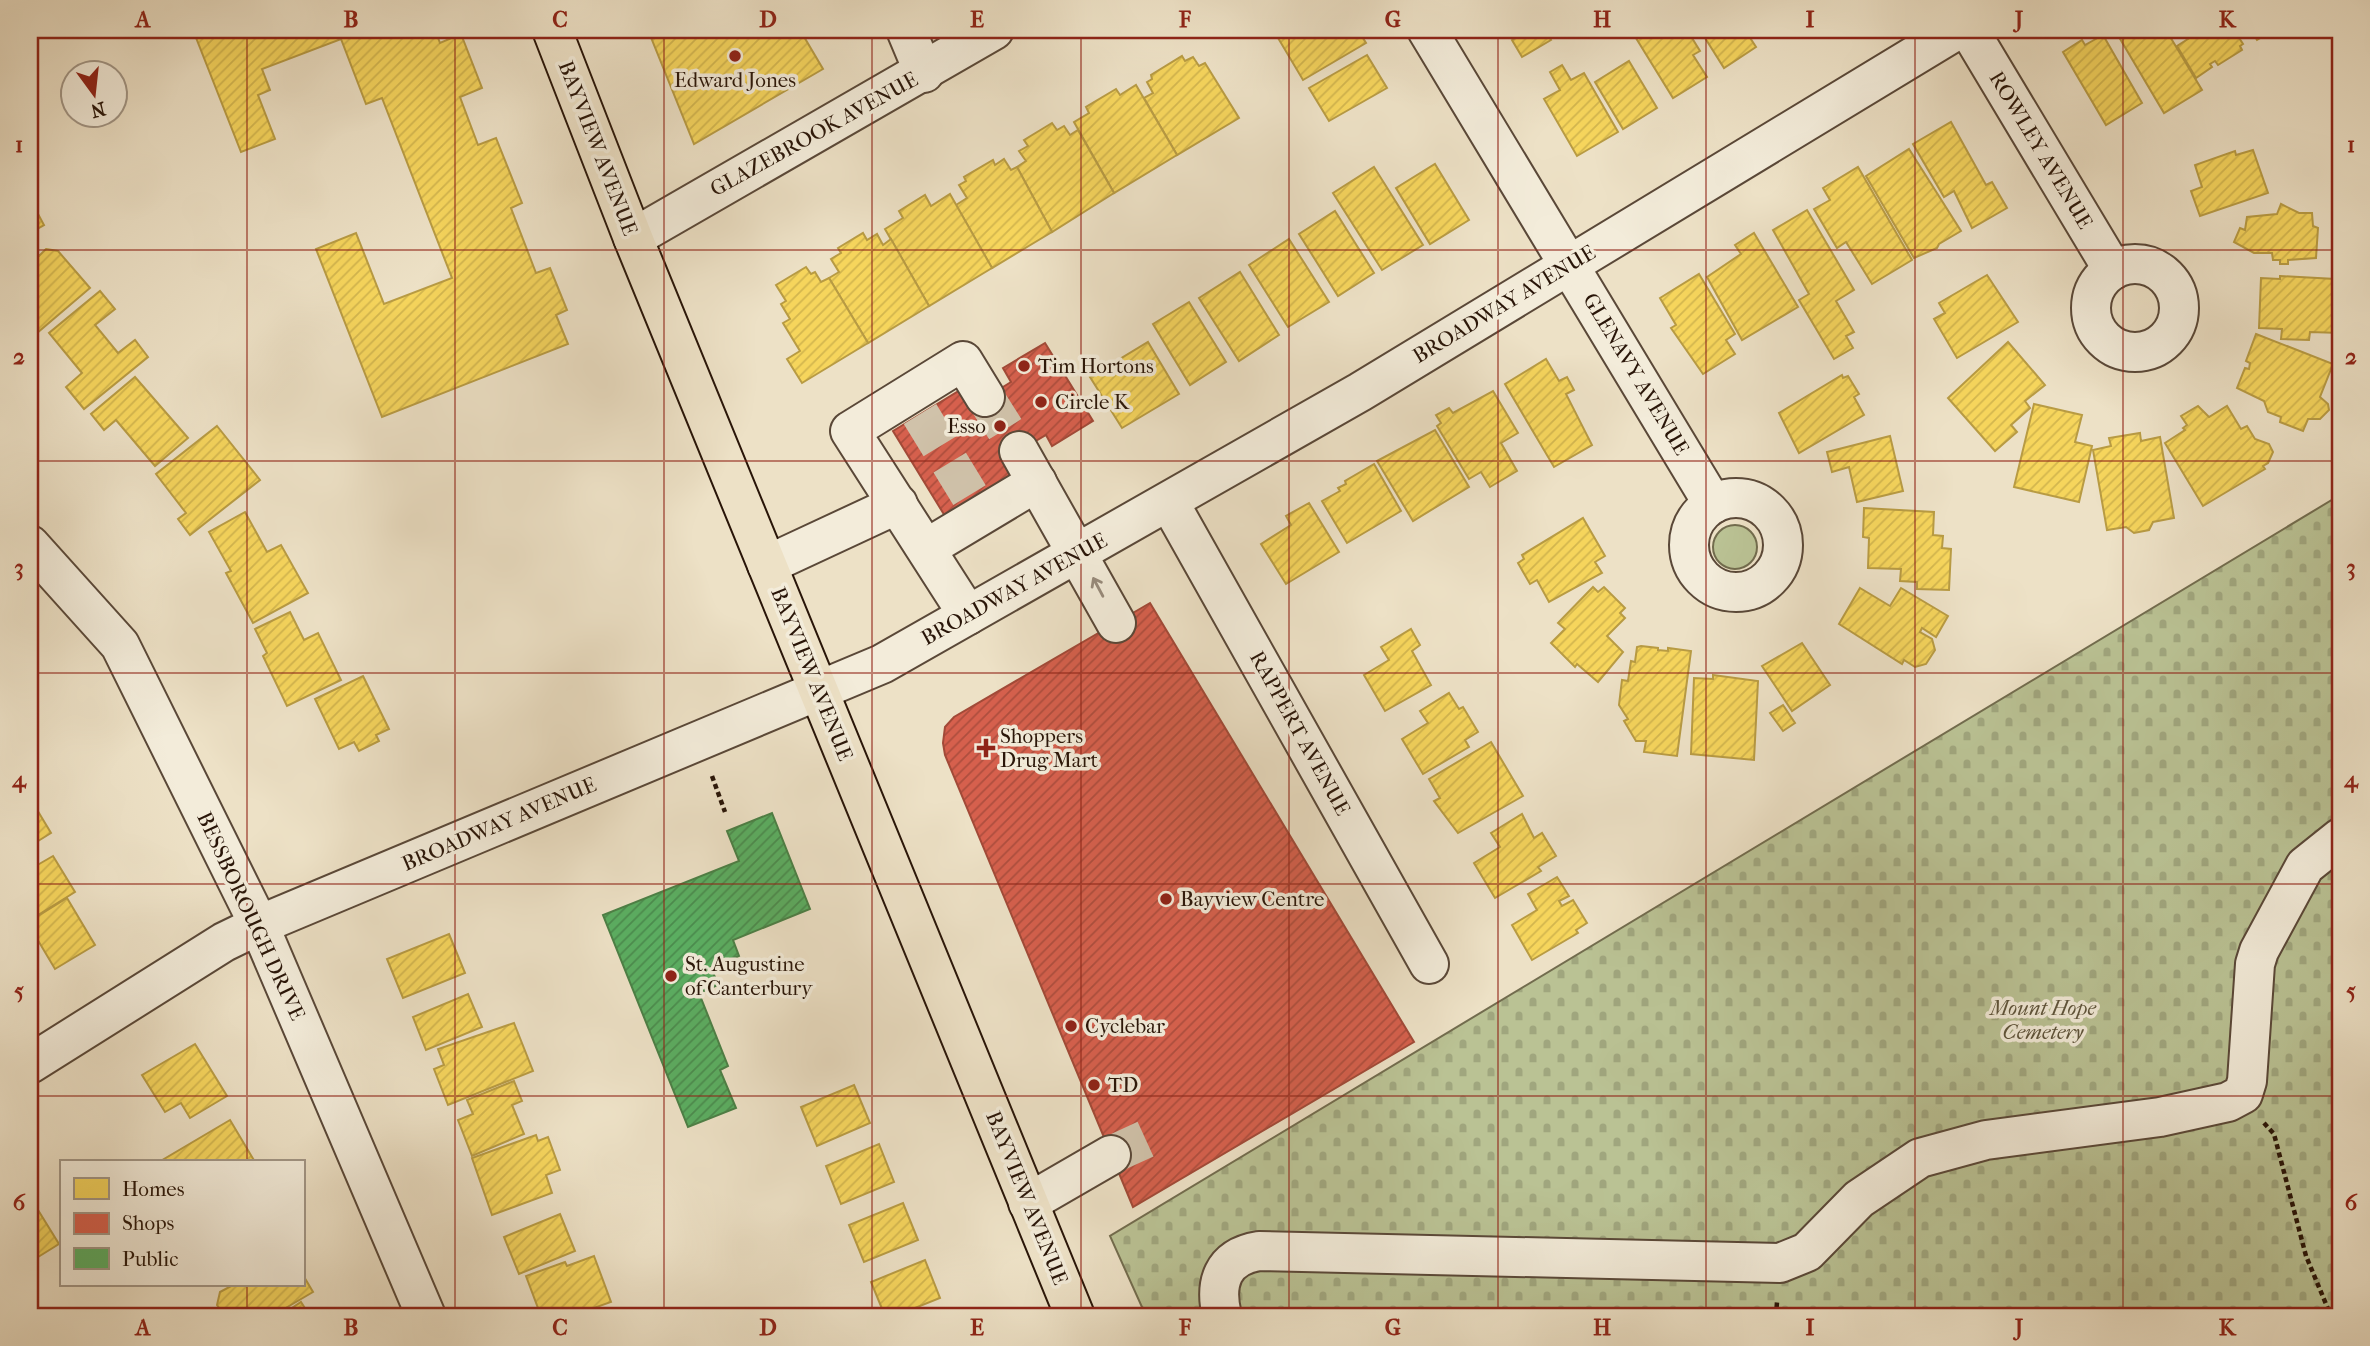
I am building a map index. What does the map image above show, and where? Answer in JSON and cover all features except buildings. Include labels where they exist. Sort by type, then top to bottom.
[{"type":"main road","name":"BAYVIEW AVENUE","points":[[552,30],[633,238],[1075,1316]]},
{"type":"street","points":[[906,30],[942,52]]},
{"type":"street","name":"GLAZEBROOK AVENUE","points":[[633,238],[942,52],[995,30]]},
{"type":"street","name":"GLENAVY AVENUE","points":[[1427,30],[1713,504]]},
{"type":"street","name":"BROADWAY AVENUE","points":[[30,1064],[224,942],[259,925],[881,664],[1360,392],[1957,30]]},
{"type":"street","name":"ROWLEY AVENUE","points":[[1969,30],[2113,270]]},
{"type":"street","points":[[968,615],[850,431],[914,405],[963,361],[985,397]]},
{"type":"street","points":[[927,548],[979,510],[1028,467],[1079,553],[1116,623]]},
{"type":"street","name":"RAPPERT AVENUE","points":[[1169,502],[1429,964]]},
{"type":"street","points":[[767,565],[898,504]]},
{"type":"street","name":"BESSBOROUGH DRIVE","points":[[30,545],[120,645],[259,925],[426,1316]]},
{"type":"street","points":[[1222,1316],[1218,1291],[1222,1273],[1234,1260],[1259,1251],[1780,1263],[1807,1252],[1872,1188],[1920,1158],[1986,1140],[2174,1115],[2240,1096],[2246,1086],[2250,1067],[2254,974],[2259,951],[2305,866],[2340,838]]},
{"type":"street","points":[[1028,1203],[1111,1155]]},
{"type":"path","points":[[711,775],[725,812]]},
{"type":"path","points":[[2240,1096],[2274,1133],[2306,1256],[2331,1316]]},
{"type":"green space","name":"Mount Hope Cemetery","points":[[2340,495],[2340,1316],[1146,1316],[1110,1236]]},
{"type":"green space","points":[[1735,525],[1750,532],[1757,547],[1750,562],[1735,569],[1720,562],[1713,547],[1720,532]]},
{"type":"tunnel","points":[[985,397],[1019,451]]},
{"type":"tunnel","points":[[920,414],[975,504]]},
{"type":"tunnel","points":[[1111,1155],[1161,1132]]},
{"type":"place","name":"Edward Jones","points":[[735,56]]},
{"type":"place","name":"Tim Hortons","points":[[1024,366]]},
{"type":"place","name":"Circle K","points":[[1041,402]]},
{"type":"place","name":"Esso","points":[[1000,426]]},
{"type":"place","name":"Shoppers Drug Mart","points":[[986,748]]},
{"type":"place","name":"Bayview Centre","points":[[1166,899]]},
{"type":"place","name":"St. Augustine of Canterbury","points":[[671,976]]},
{"type":"place","name":"Cyclebar","points":[[1071,1026]]},
{"type":"place","name":"TD","points":[[1094,1085]]}]
